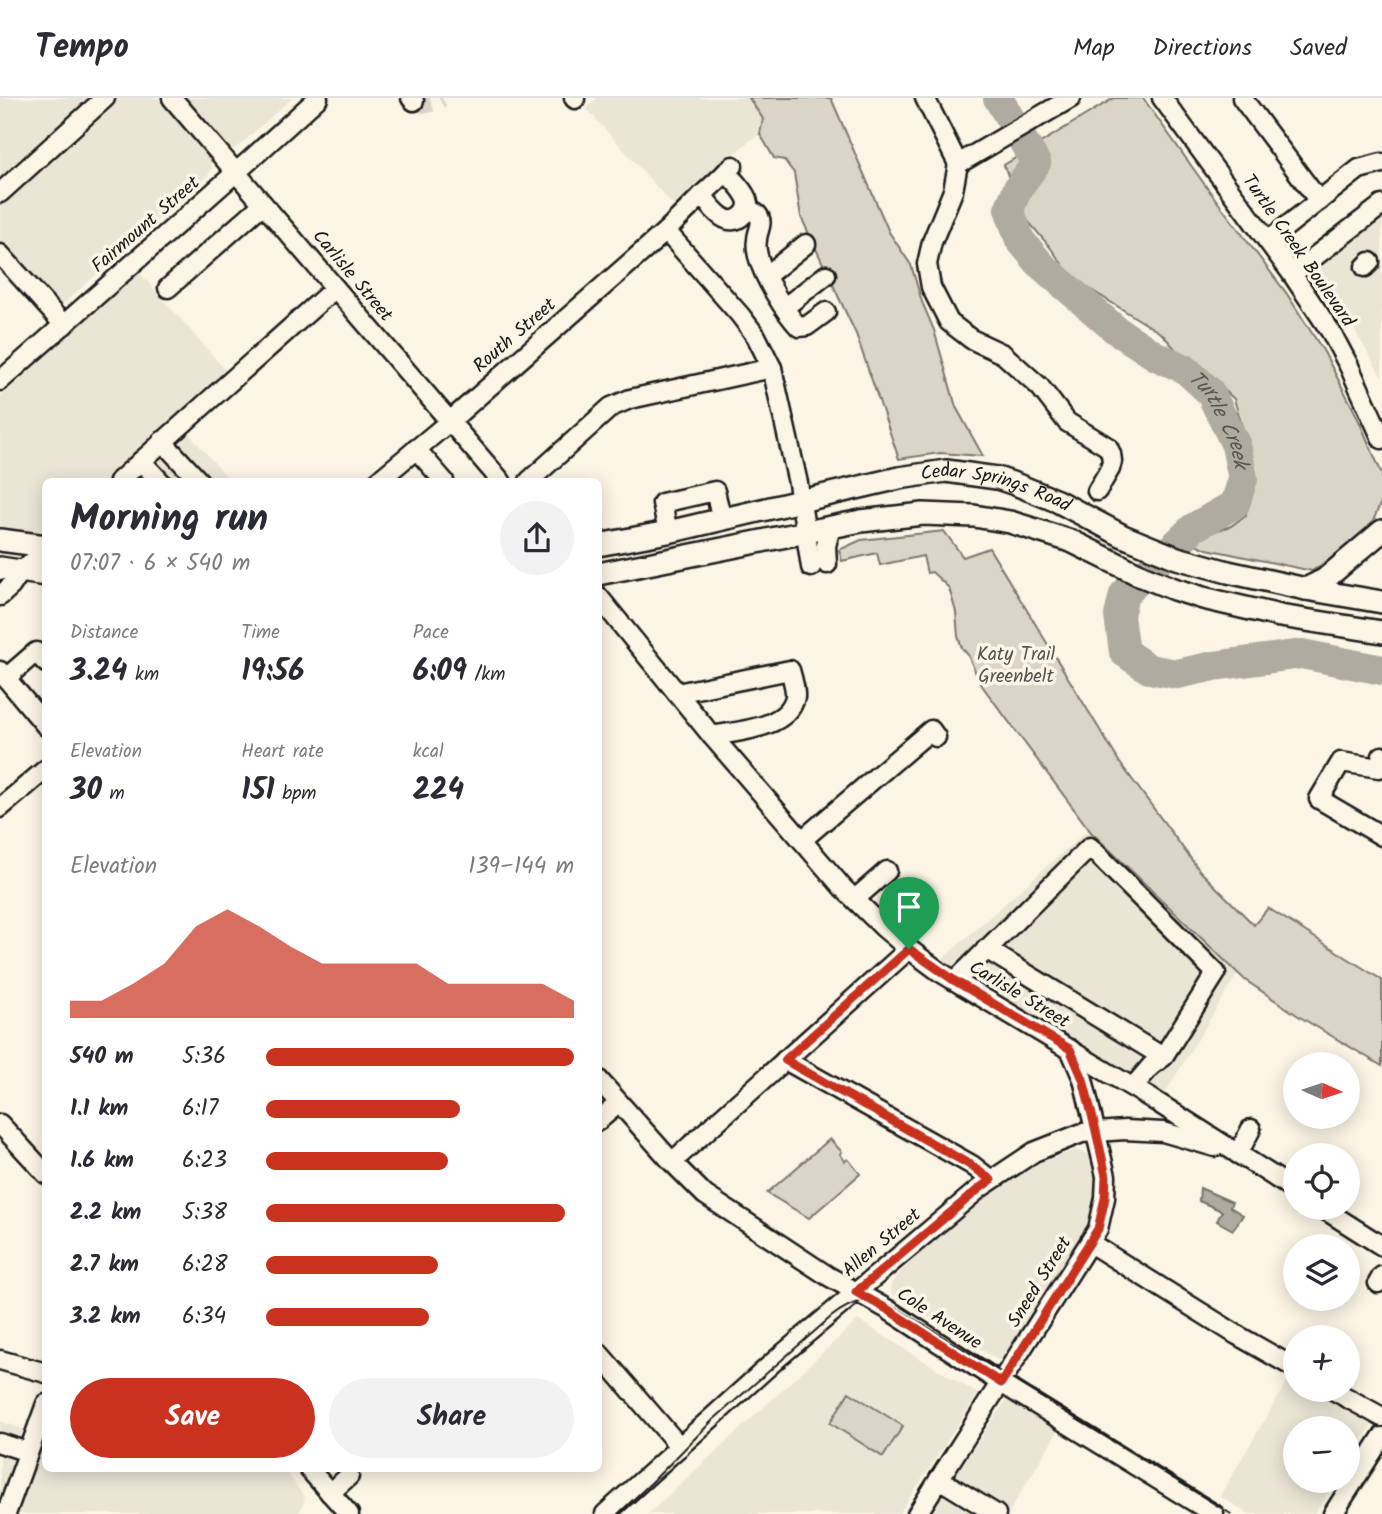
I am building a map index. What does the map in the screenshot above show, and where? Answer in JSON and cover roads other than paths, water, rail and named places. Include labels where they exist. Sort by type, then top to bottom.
[{"type":"main road","name":"Cedar Springs Road","points":[[602,544],[722,520],[899,478],[946,471],[997,478],[1015,484],[1056,501],[1123,536],[1177,558],[1306,589],[1382,602]]},
{"type":"main road","name":"Cedar Springs Road","points":[[602,573],[831,526],[923,514],[974,516],[1041,530],[1071,541],[1142,576],[1203,598],[1280,615],[1382,632]]},
{"type":"main road","points":[[1306,589],[1332,574],[1382,531]]},
{"type":"main road","points":[[0,540],[42,547]]},
{"type":"main road","points":[[11,570],[42,574]]},
{"type":"street","points":[[0,193],[105,98]]},
{"type":"street","name":"Carlisle Street","points":[[172,98],[498,478]]},
{"type":"street","name":"Fairmount Street","points":[[0,381],[318,98]]},
{"type":"street","points":[[925,98],[958,164],[953,191],[932,242],[927,264],[931,287],[949,322],[971,339],[1003,354],[1040,387],[1067,422],[1108,447],[1112,461],[1110,470],[1097,491]]},
{"type":"street","points":[[958,164],[1071,98]]},
{"type":"street","name":"Turtle Creek Boulevard","points":[[1162,98],[1292,274],[1331,332],[1382,439]]},
{"type":"street","points":[[1242,98],[1319,201]]},
{"type":"street","points":[[1268,242],[1359,169],[1382,163]]},
{"type":"street","name":"Routh Street","points":[[382,478],[672,225],[730,169],[748,201],[748,209]]},
{"type":"street","points":[[702,195],[716,213],[726,220],[735,220],[743,216],[748,209],[757,214],[761,220],[757,254],[765,276],[799,327],[807,327],[826,312]]},
{"type":"street","points":[[168,288],[263,204]]},
{"type":"street","points":[[1292,274],[1382,205]]},
{"type":"street","points":[[672,225],[756,336],[772,368],[798,483],[804,532],[819,566],[831,526]]},
{"type":"street","points":[[765,276],[806,244]]},
{"type":"street","points":[[0,254],[64,325]]},
{"type":"street","points":[[785,307],[826,275]]},
{"type":"street","points":[[121,478],[335,288]]},
{"type":"street","points":[[532,478],[611,407],[630,399],[772,368]]},
{"type":"street","points":[[162,441],[196,478]]},
{"type":"street","points":[[416,449],[438,478]]},
{"type":"street","points":[[141,461],[157,478]]},
{"type":"street","points":[[668,532],[662,503],[715,491],[722,520]]},
{"type":"street","points":[[0,596],[11,586],[11,570],[42,551]]},
{"type":"street","name":"Carlisle Street","points":[[602,601],[712,736],[802,840],[884,928],[955,981],[1133,1087],[1283,1182]]},
{"type":"street","points":[[42,659],[36,652],[3,675],[42,721]]},
{"type":"street","points":[[677,693],[790,670],[795,696],[788,710],[771,725],[712,736]]},
{"type":"street","points":[[802,840],[874,784],[931,730],[936,737]]},
{"type":"street","points":[[1381,765],[1340,762],[1318,799],[1382,836]]},
{"type":"street","points":[[0,808],[42,772]]},
{"type":"street","points":[[955,981],[1090,847],[1216,972],[1163,1057],[1151,1066],[1133,1087]]},
{"type":"street","points":[[855,899],[887,871]]},
{"type":"street","points":[[672,1162],[909,949]]},
{"type":"street","points":[[986,949],[1163,1057]]},
{"type":"street","name":"Sneed Street","points":[[916,1514],[1098,1229],[1105,1198],[1106,1176],[1083,1079],[1070,1049]]},
{"type":"street","points":[[785,1060],[972,1166],[991,1180]]},
{"type":"street","name":"Cole Avenue","points":[[602,1084],[705,1195],[828,1276],[887,1309],[1001,1383],[1214,1514]]},
{"type":"street","points":[[602,1118],[619,1103]]},
{"type":"street","points":[[0,1124],[42,1170]]},
{"type":"street","points":[[1238,1154],[1251,1129]]},
{"type":"street","name":"Allen Street","points":[[605,1514],[779,1357],[856,1292],[980,1188],[1034,1152],[1071,1136],[1096,1131],[1125,1130],[1163,1132],[1238,1154]]},
{"type":"street","points":[[1341,1220],[1382,1246]]},
{"type":"street","points":[[1090,1243],[1283,1361]]},
{"type":"street","points":[[602,1357],[680,1447]]},
{"type":"street","points":[[0,1360],[42,1372]]},
{"type":"street","points":[[1355,1402],[1382,1417]]},
{"type":"street","points":[[6,1514],[42,1415]]},
{"type":"street","points":[[1333,1514],[1382,1437]]},
{"type":"street","points":[[0,1443],[28,1452]]},
{"type":"street","points":[[312,1472],[349,1514]]},
{"type":"street","points":[[330,1493],[349,1476]]},
{"type":"street","points":[[939,1479],[996,1514]]},
{"type":"waterway","name":"Turtle Creek","points":[[998,98],[1036,163],[1018,188],[1009,209],[1020,240],[1042,266],[1116,330],[1156,356],[1185,369],[1210,392],[1236,445],[1243,479],[1235,504],[1193,528],[1124,594],[1119,616],[1124,652],[1149,669],[1177,674],[1302,654],[1382,670]]},
{"type":"tunnel","points":[[414,101],[425,104],[442,98]]},
{"type":"tram line","points":[[618,1514],[713,1420],[831,1317],[848,1306],[863,1301],[880,1302],[898,1309],[1231,1514]]},
{"type":"park label","name":"Katy Trail Greenbelt","points":[[1016,666]]}]
